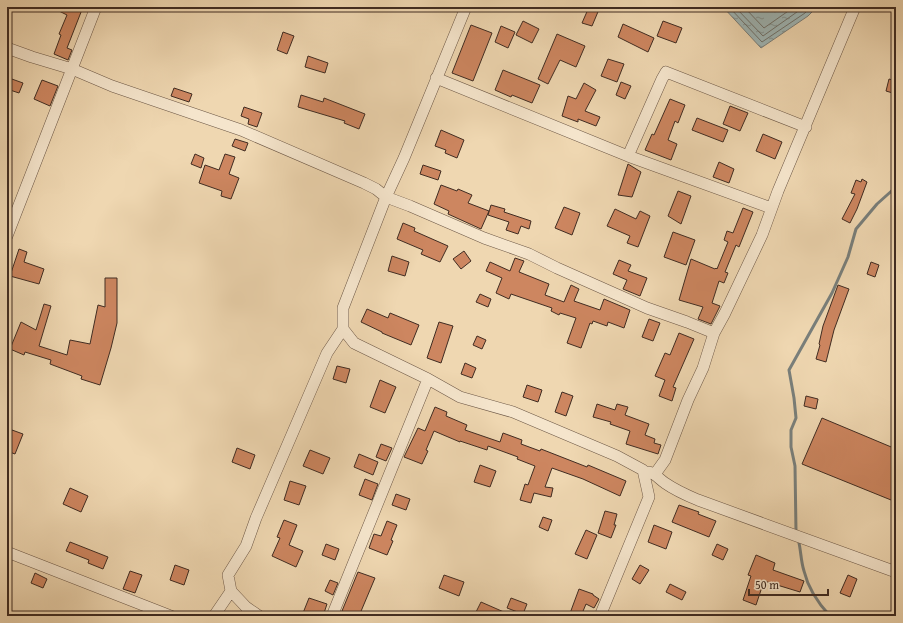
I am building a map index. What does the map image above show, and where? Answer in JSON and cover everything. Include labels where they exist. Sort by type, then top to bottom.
[{"type":"street","points":[[7,236],[96,7]]},
{"type":"street","points":[[259,616],[246,608],[231,591],[228,575],[246,546],[256,518],[327,353],[342,329],[343,308],[386,198],[466,7]]},
{"type":"street","points":[[655,474],[665,460],[688,400],[703,368],[714,333],[762,235],[771,208],[855,7]]},
{"type":"street","points":[[7,48],[72,69],[112,86],[241,130],[364,183],[376,189],[386,198],[410,206],[484,238],[529,254],[647,308],[688,322],[714,333]]},
{"type":"street","points":[[628,156],[666,72],[806,126]]},
{"type":"street","points":[[436,78],[628,156],[771,208]]},
{"type":"street","points":[[342,329],[354,343],[428,379],[460,397],[513,412],[617,456],[643,470],[655,474],[679,492],[698,500],[896,572]]},
{"type":"street","points":[[332,616],[428,379]]},
{"type":"street","points":[[600,616],[649,496],[643,470]]},
{"type":"street","points":[[7,552],[171,616]]},
{"type":"street","points":[[214,616],[231,591]]},
{"type":"water","points":[[723,7],[817,7],[808,16],[761,48]]},
{"type":"building","points":[[51,7],[83,7],[67,48],[72,50],[68,60],[54,54],[61,35],[59,34],[67,15]]},
{"type":"building","points":[[589,7],[600,7],[592,26],[582,23]]},
{"type":"building","points":[[523,21],[539,29],[532,43],[516,35]]},
{"type":"building","points":[[663,21],[682,28],[676,43],[657,36]]},
{"type":"building","points":[[623,24],[654,38],[648,52],[618,37]]},
{"type":"building","points":[[471,25],[492,33],[473,81],[452,73]]},
{"type":"building","points":[[501,26],[515,32],[508,48],[495,42]]},
{"type":"building","points":[[283,32],[294,36],[287,54],[277,50]]},
{"type":"building","points":[[557,34],[585,46],[576,67],[560,60],[548,84],[538,79]]},
{"type":"building","points":[[308,56],[328,63],[325,73],[305,67]]},
{"type":"building","points":[[608,59],[624,64],[617,82],[601,76]]},
{"type":"building","points":[[503,70],[540,85],[532,103],[512,95],[511,97],[495,90]]},
{"type":"building","points":[[9,78],[23,83],[19,93],[7,89]]},
{"type":"building","points":[[889,79],[896,81],[896,94],[886,91]]},
{"type":"building","points":[[42,80],[58,86],[50,106],[34,99]]},
{"type":"building","points":[[621,82],[631,86],[625,99],[616,95]]},
{"type":"building","points":[[584,83],[596,90],[585,111],[600,117],[596,126],[578,119],[578,122],[562,116],[568,96],[576,99]]},
{"type":"building","points":[[174,88],[192,94],[189,102],[171,96]]},
{"type":"building","points":[[301,95],[323,102],[324,98],[365,114],[359,129],[344,123],[345,121],[298,107]]},
{"type":"building","points":[[670,99],[685,105],[678,123],[675,121],[668,140],[677,144],[671,160],[645,150],[652,134],[654,135]]},
{"type":"building","points":[[730,106],[748,113],[740,131],[723,124]]},
{"type":"building","points":[[244,107],[262,113],[257,127],[248,124],[249,119],[241,116]]},
{"type":"building","points":[[697,118],[728,130],[723,142],[692,130]]},
{"type":"building","points":[[441,130],[464,140],[457,158],[445,153],[446,150],[435,146]]},
{"type":"building","points":[[763,134],[782,142],[775,159],[756,151]]},
{"type":"building","points":[[235,139],[248,143],[245,151],[232,146]]},
{"type":"building","points":[[195,154],[204,158],[201,168],[191,164]]},
{"type":"building","points":[[225,154],[235,157],[229,174],[239,178],[231,199],[221,196],[222,191],[199,183],[205,165],[219,170]]},
{"type":"building","points":[[719,162],[734,169],[729,183],[713,177]]},
{"type":"building","points":[[628,164],[641,172],[632,197],[618,195]]},
{"type":"building","points":[[423,165],[441,171],[438,180],[420,174]]},
{"type":"building","points":[[862,179],[867,182],[850,223],[842,219],[855,194],[851,193],[856,180],[861,182]]},
{"type":"building","points":[[441,185],[457,191],[458,189],[472,195],[468,203],[489,211],[481,229],[448,214],[449,211],[434,204]]},
{"type":"building","points":[[678,191],[691,196],[681,224],[668,216]]},
{"type":"building","points":[[491,205],[505,209],[504,212],[531,221],[529,229],[521,226],[518,234],[506,230],[509,222],[488,215]]},
{"type":"building","points":[[564,207],[580,213],[572,235],[555,228]]},
{"type":"building","points":[[743,208],[753,212],[739,247],[736,245],[725,272],[728,273],[724,283],[719,281],[712,303],[720,306],[711,324],[698,319],[703,307],[679,300],[691,259],[717,269],[728,242],[724,240],[727,231],[733,233]]},
{"type":"building","points":[[615,209],[636,219],[640,211],[650,216],[638,247],[627,243],[630,236],[607,226]]},
{"type":"building","points":[[403,223],[415,228],[414,231],[448,246],[440,262],[421,254],[423,250],[397,239]]},
{"type":"building","points":[[673,232],[695,240],[686,265],[664,257]]},
{"type":"building","points":[[19,249],[27,252],[24,262],[44,269],[39,284],[10,276]]},
{"type":"building","points":[[464,251],[471,261],[461,269],[453,259]]},
{"type":"building","points":[[392,256],[409,262],[405,276],[388,271]]},
{"type":"building","points":[[515,258],[524,261],[519,272],[549,284],[545,295],[564,302],[571,285],[579,289],[574,301],[600,310],[604,299],[630,310],[624,328],[608,322],[607,326],[593,321],[592,324],[590,323],[581,348],[567,343],[576,318],[560,313],[559,315],[551,311],[552,308],[511,294],[509,299],[496,293],[502,278],[486,271],[490,262],[510,271]]},
{"type":"building","points":[[619,260],[631,265],[628,271],[647,278],[640,296],[623,289],[627,280],[613,274]]},
{"type":"building","points":[[871,262],[879,265],[875,277],[867,274]]},
{"type":"building","points":[[105,278],[117,278],[117,323],[100,385],[81,379],[82,376],[50,364],[51,360],[25,352],[24,355],[10,349],[21,322],[36,330],[44,304],[51,306],[39,346],[67,355],[70,340],[90,344],[98,305],[105,307]]},
{"type":"building","points":[[838,285],[849,289],[834,330],[826,362],[816,359],[823,326]]},
{"type":"building","points":[[480,294],[491,299],[488,307],[476,302]]},
{"type":"building","points":[[367,309],[388,318],[390,313],[419,325],[411,345],[382,333],[361,322]]},
{"type":"building","points":[[649,319],[660,323],[653,341],[642,337]]},
{"type":"building","points":[[439,322],[453,326],[441,363],[427,358]]},
{"type":"building","points":[[679,333],[694,339],[673,387],[676,388],[672,401],[659,396],[665,380],[655,376],[665,353],[670,355]]},
{"type":"building","points":[[477,336],[486,340],[482,349],[473,345]]},
{"type":"building","points":[[465,363],[476,368],[472,378],[461,374]]},
{"type":"building","points":[[337,366],[350,369],[346,383],[333,379]]},
{"type":"building","points":[[380,380],[396,387],[385,413],[370,407]]},
{"type":"building","points":[[527,385],[542,390],[538,402],[523,397]]},
{"type":"building","points":[[562,392],[573,396],[566,416],[555,412]]},
{"type":"building","points":[[806,396],[818,399],[816,409],[804,406]]},
{"type":"building","points":[[597,404],[615,410],[617,404],[628,407],[625,415],[649,424],[645,435],[655,439],[654,443],[661,445],[658,454],[626,444],[630,431],[610,424],[611,422],[593,417]]},
{"type":"building","points":[[435,407],[447,412],[446,416],[467,425],[465,430],[500,442],[503,433],[522,440],[521,444],[540,451],[541,449],[587,467],[588,465],[626,481],[620,496],[583,479],[552,468],[545,487],[553,488],[551,497],[534,493],[531,503],[520,500],[525,484],[528,485],[535,466],[517,459],[518,457],[488,446],[487,450],[460,442],[434,431],[422,464],[404,457],[418,428],[425,431]]},
{"type":"building","points":[[822,418],[896,449],[896,502],[802,464]]},
{"type":"building","points":[[12,430],[23,434],[15,454],[7,451],[7,444]]},
{"type":"building","points":[[381,444],[392,448],[386,461],[376,457]]},
{"type":"building","points":[[237,448],[255,455],[250,469],[232,462]]},
{"type":"building","points":[[310,450],[330,458],[323,474],[303,466]]},
{"type":"building","points":[[359,454],[378,462],[373,475],[354,467]]},
{"type":"building","points":[[480,465],[496,471],[490,487],[474,482]]},
{"type":"building","points":[[365,479],[378,484],[372,500],[359,495]]},
{"type":"building","points":[[290,481],[306,486],[299,505],[284,500]]},
{"type":"building","points":[[70,488],[88,496],[81,512],[63,504]]},
{"type":"building","points":[[396,494],[410,499],[406,510],[392,505]]},
{"type":"building","points":[[679,505],[699,512],[698,514],[716,521],[709,537],[672,522]]},
{"type":"building","points":[[605,511],[617,514],[614,525],[616,525],[611,538],[598,533]]},
{"type":"building","points":[[543,517],[552,520],[548,531],[539,527]]},
{"type":"building","points":[[284,520],[297,525],[289,545],[303,551],[296,567],[272,556],[280,538],[277,537]]},
{"type":"building","points":[[387,521],[397,525],[391,540],[393,541],[387,555],[369,548],[374,534],[381,536]]},
{"type":"building","points":[[654,525],[672,532],[666,549],[648,542]]},
{"type":"building","points":[[586,530],[597,535],[587,559],[575,554]]},
{"type":"building","points":[[70,542],[108,557],[103,569],[88,563],[89,560],[66,551]]},
{"type":"building","points":[[326,544],[339,549],[335,560],[322,555]]},
{"type":"building","points":[[717,544],[728,549],[723,560],[712,555]]},
{"type":"building","points":[[756,555],[775,563],[773,570],[804,581],[800,592],[764,581],[756,605],[743,600],[751,576],[748,575]]},
{"type":"building","points":[[175,565],[189,570],[184,585],[170,580]]},
{"type":"building","points":[[640,565],[649,570],[640,584],[632,579]]},
{"type":"building","points":[[130,571],[142,575],[135,593],[123,589]]},
{"type":"building","points":[[358,572],[375,578],[359,616],[353,616],[342,611]]},
{"type":"building","points":[[35,573],[47,579],[43,588],[31,583]]},
{"type":"building","points":[[444,575],[464,582],[459,596],[439,588]]},
{"type":"building","points":[[848,575],[857,579],[850,597],[840,593]]},
{"type":"building","points":[[330,580],[338,583],[333,595],[325,591]]},
{"type":"building","points":[[670,584],[686,592],[682,600],[666,592]]},
{"type":"building","points":[[579,589],[593,594],[599,599],[594,608],[586,604],[581,616],[569,616]]},
{"type":"building","points":[[309,598],[327,604],[323,616],[311,616],[303,613]]},
{"type":"building","points":[[511,598],[527,604],[523,614],[507,608]]},
{"type":"building","points":[[481,602],[513,616],[474,616]]},
{"type":"waterway","points":[[796,531],[795,466],[791,447],[791,430],[796,418],[789,370],[832,293],[848,257],[856,229],[877,204],[896,187]]},
{"type":"waterway","points":[[799,543],[803,568],[808,583],[821,606],[830,616]]}]
